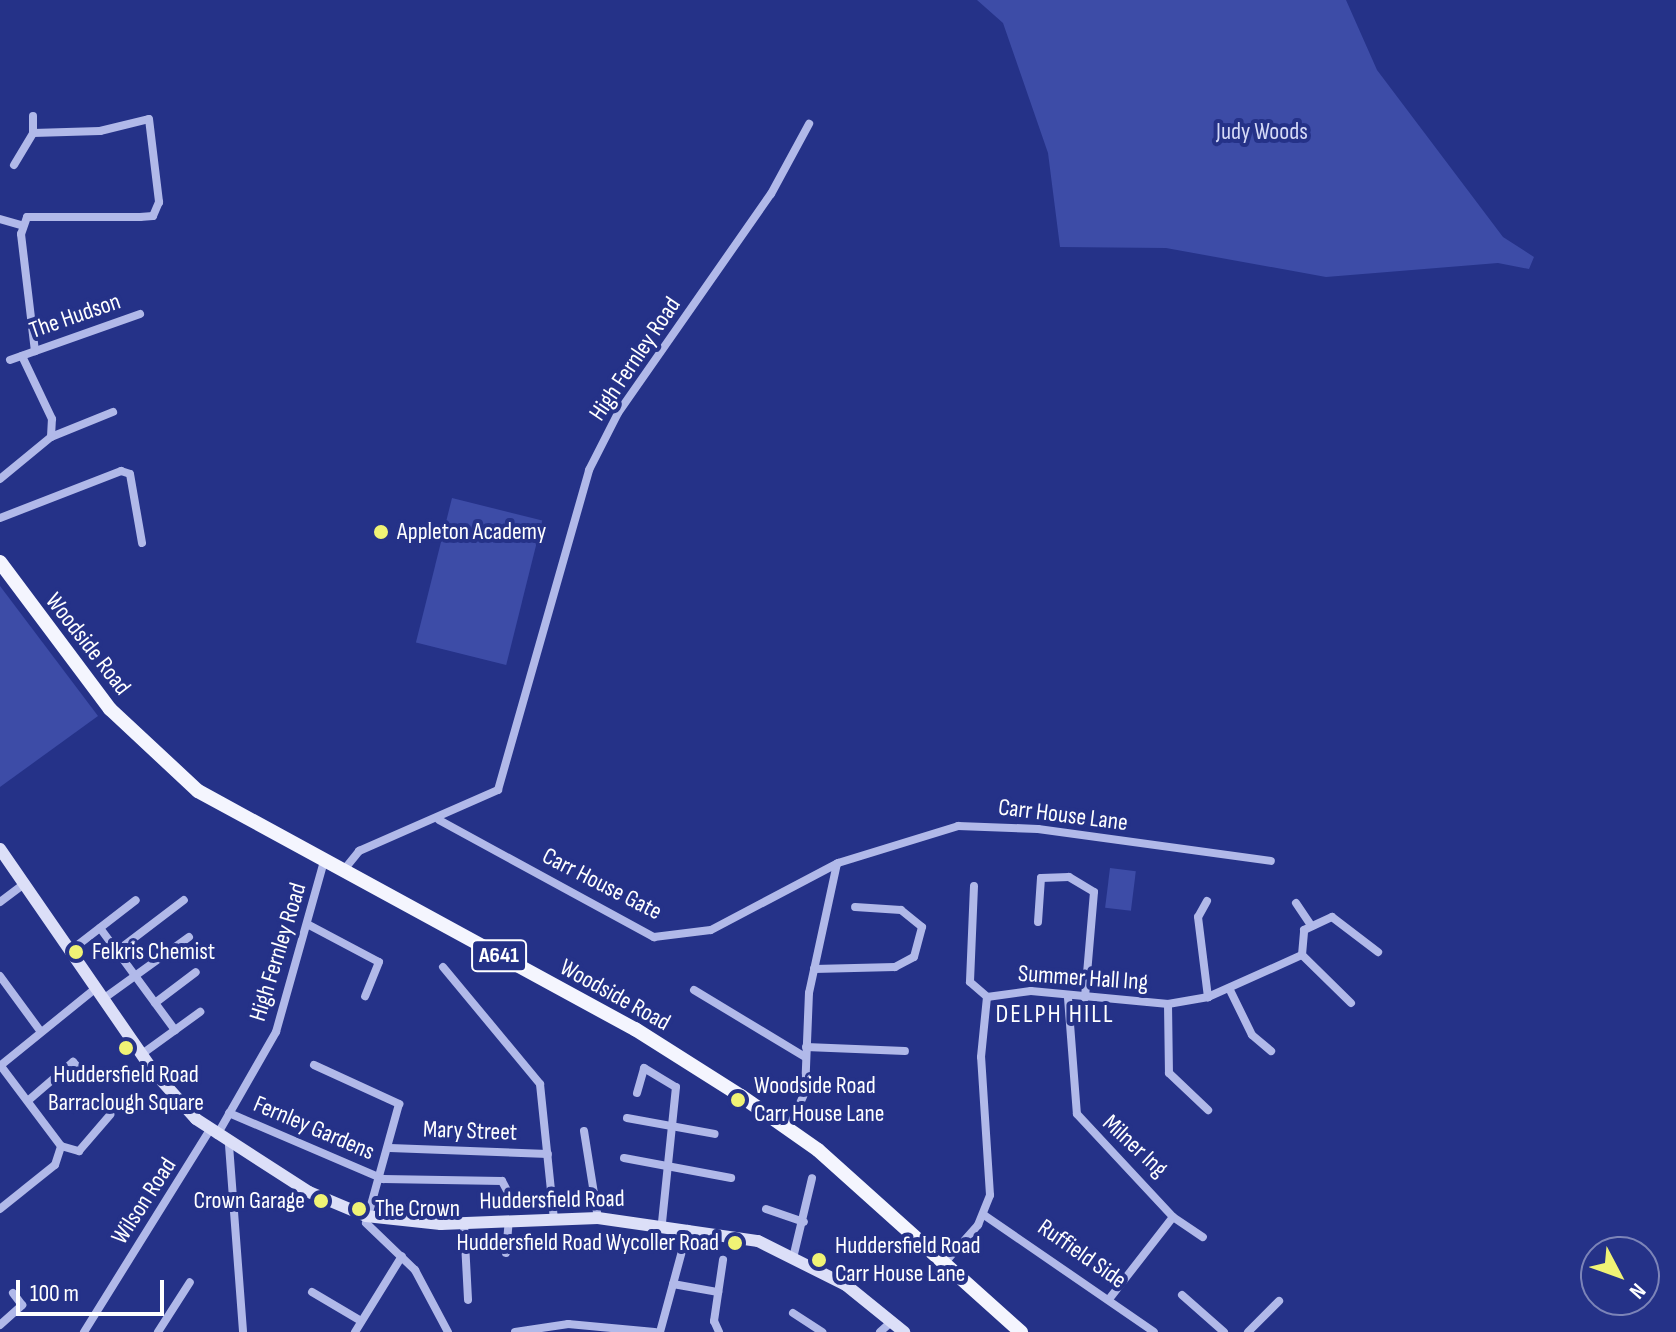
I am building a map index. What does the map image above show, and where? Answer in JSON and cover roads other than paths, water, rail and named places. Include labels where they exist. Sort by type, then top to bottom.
[{"type":"main road","name":"Woodside Road","points":[[0,562],[58,647],[141,743],[217,803],[635,1029],[789,1128],[947,1260],[1021,1332]]},
{"type":"main road","name":"Huddersfield Road","points":[[0,849],[142,1054],[213,1133],[229,1145],[366,1216],[464,1223],[598,1218],[662,1223],[758,1241],[846,1285],[904,1332]]},
{"type":"street","points":[[14,165],[33,133],[33,116]]},
{"type":"street","points":[[21,225],[37,214],[56,221],[140,217],[158,207],[149,119],[100,131],[33,133]]},
{"type":"street","name":"High Fernley Road","points":[[343,871],[359,851],[439,820],[498,790],[589,470],[618,413],[771,194],[809,124]]},
{"type":"street","points":[[0,219],[21,225]]},
{"type":"street","points":[[21,225],[35,351]]},
{"type":"street","name":"The Hudson","points":[[10,360],[140,314]]},
{"type":"street","name":"The Hudson","points":[[22,356],[52,419],[51,437]]},
{"type":"street","points":[[0,479],[27,464],[51,437],[113,412]]},
{"type":"street","points":[[0,518],[121,471],[130,474],[142,543]]},
{"type":"street","name":"Carr House Gate","points":[[439,820],[654,937],[711,930],[838,863]]},
{"type":"street","name":"Carr House Lane","points":[[838,863],[931,832],[984,824],[1271,861]]},
{"type":"street","name":"High Fernley Road","points":[[213,1133],[229,1113],[276,1032],[309,925],[324,861]]},
{"type":"street","points":[[789,1128],[805,1092],[805,1057],[814,969],[838,863]]},
{"type":"street","points":[[1038,922],[1041,878],[1069,877],[1094,892],[1085,998]]},
{"type":"street","points":[[0,902],[24,884]]},
{"type":"street","points":[[974,886],[970,982],[987,997]]},
{"type":"street","points":[[70,951],[136,900]]},
{"type":"street","points":[[117,951],[184,900]]},
{"type":"street","points":[[1207,901],[1198,917],[1208,997]]},
{"type":"street","points":[[1296,903],[1310,924],[1302,955],[1351,1003]]},
{"type":"street","points":[[814,969],[895,967],[914,957],[922,927],[901,910],[855,907]]},
{"type":"street","points":[[1310,924],[1340,920],[1378,952]]},
{"type":"street","points":[[309,925],[379,962],[365,996]]},
{"type":"street","points":[[100,928],[175,1030]]},
{"type":"street","points":[[110,1115],[79,1151],[61,1146],[30,1099],[0,1066],[41,1032],[100,994],[135,976],[189,937]]},
{"type":"street","name":"Summer Hall Ing","points":[[984,1215],[990,1195],[981,1008],[987,997],[1031,991],[1068,998],[1168,1004],[1208,997],[1302,955]]},
{"type":"street","points":[[443,967],[530,1065],[540,1084],[554,1220]]},
{"type":"street","points":[[155,1003],[196,972]]},
{"type":"street","points":[[0,976],[41,1032]]},
{"type":"street","points":[[1229,988],[1252,1035],[1271,1051]]},
{"type":"street","points":[[694,990],[805,1057]]},
{"type":"street","name":"Milner Ing","points":[[1068,998],[1077,1114],[1173,1217],[1203,1237]]},
{"type":"street","points":[[1168,1004],[1169,1073],[1208,1110]]},
{"type":"street","points":[[142,1054],[200,1012]]},
{"type":"street","points":[[806,1047],[905,1051]]},
{"type":"street","points":[[30,1099],[73,1062],[86,1076]]},
{"type":"street","points":[[314,1065],[399,1104],[383,1179],[366,1216],[369,1228],[402,1256],[448,1332]]},
{"type":"street","points":[[637,1093],[644,1068],[676,1087],[662,1223]]},
{"type":"street","name":"Fernley Gardens","points":[[229,1113],[383,1179]]},
{"type":"street","points":[[627,1118],[715,1134]]},
{"type":"street","points":[[584,1131],[598,1218]]},
{"type":"street","name":"Wilson Road","points":[[84,1332],[213,1133]]},
{"type":"street","points":[[229,1145],[243,1332]]},
{"type":"street","points":[[1,1208],[55,1165],[61,1146]]},
{"type":"street","name":"Mary Street","points":[[390,1148],[548,1154]]},
{"type":"street","points":[[624,1158],[668,1163],[731,1178]]},
{"type":"street","points":[[793,1258],[812,1178]]},
{"type":"street","points":[[383,1179],[502,1181],[510,1196]]},
{"type":"street","points":[[766,1209],[804,1222]]},
{"type":"street","points":[[947,1260],[984,1215]]},
{"type":"street","name":"Ruffield Side","points":[[984,1215],[1110,1298],[1154,1332]]},
{"type":"street","points":[[1110,1298],[1173,1217]]},
{"type":"street","points":[[506,1253],[509,1221]]},
{"type":"street","points":[[464,1223],[468,1300]]},
{"type":"street","points":[[515,1332],[568,1324],[657,1332],[688,1228]]},
{"type":"street","points":[[355,1332],[402,1256]]},
{"type":"street","points":[[719,1332],[718,1292],[723,1260]]},
{"type":"street","points":[[158,1332],[190,1282]]},
{"type":"street","points":[[673,1284],[718,1292]]},
{"type":"street","points":[[312,1292],[361,1321]]},
{"type":"street","points":[[0,1325],[22,1305],[13,1293]]},
{"type":"street","points":[[1182,1295],[1224,1332]]},
{"type":"street","points":[[1248,1332],[1279,1301]]},
{"type":"street","points":[[793,1313],[822,1332]]},
{"type":"street","points":[[880,1332],[891,1322]]},
{"type":"place","name":"Appleton Academy","points":[[381,532]]},
{"type":"place","name":"Felkris Chemist","points":[[76,952]]},
{"type":"place","name":"Huddersfield Road Barraclough Square","points":[[126,1048]]},
{"type":"place","name":"Woodside Road Carr House Lane","points":[[738,1100]]},
{"type":"place","name":"Crown Garage","points":[[321,1201]]},
{"type":"place","name":"The Crown","points":[[359,1209]]},
{"type":"place","name":"Huddersfield Road Wycoller Road","points":[[735,1243]]},
{"type":"place","name":"Huddersfield Road Carr House Lane","points":[[819,1260]]},
{"type":"district","name":"DELPH HILL","points":[[1055,1015]]},
{"type":"park label","name":"Judy Woods","points":[[1262,132]]}]
